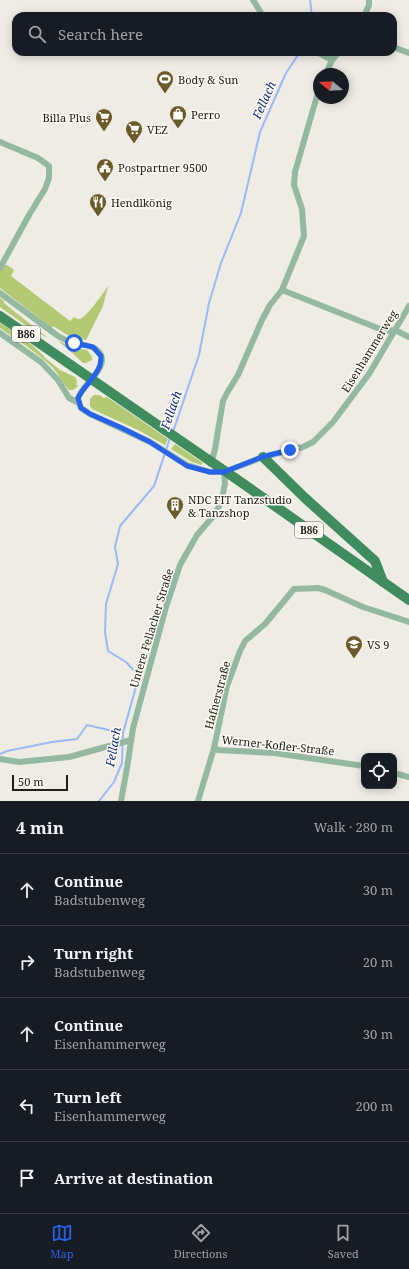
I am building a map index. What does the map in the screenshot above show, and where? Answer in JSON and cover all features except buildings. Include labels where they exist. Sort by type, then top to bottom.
[{"type":"main road","name":"B86","points":[[0,316],[409,600]]},
{"type":"main road","points":[[262,457],[375,561],[383,582]]},
{"type":"street","points":[[253,0],[260,12]]},
{"type":"street","points":[[366,12],[369,5],[369,0]]},
{"type":"street","points":[[397,48],[409,53]]},
{"type":"street","points":[[324,56],[332,60]]},
{"type":"street","points":[[329,68],[336,56]]},
{"type":"street","points":[[210,472],[223,401],[238,375],[262,320],[270,305],[282,290],[304,236],[302,209],[294,186],[295,172],[315,104]]},
{"type":"street","points":[[0,142],[38,158],[49,166],[49,178],[45,189],[0,268]]},
{"type":"street","points":[[282,290],[380,329],[395,330],[409,338]]},
{"type":"street","points":[[0,293],[66,341],[93,347],[97,350],[101,356],[101,364],[92,379],[80,394],[78,398],[79,403]]},
{"type":"street","name":"Eisenhammerweg","points":[[0,333],[41,362],[58,380],[69,398],[79,403],[81,408],[90,414],[122,428],[162,449],[187,466],[210,472],[224,472],[262,457],[303,447],[313,442],[333,422],[369,374],[409,306]]},
{"type":"street","name":"Untere Fellacher Straße","points":[[121,801],[133,728],[153,652],[180,565],[197,535],[216,513],[222,499],[225,483],[224,472]]},
{"type":"street","name":"Hafnerstraße","points":[[198,801],[214,748],[228,686],[240,651],[246,641],[265,624],[294,589],[318,588],[325,590],[363,607],[409,622]]},
{"type":"street","points":[[0,759],[19,762],[68,757],[131,740]]},
{"type":"street","name":"Werner-Kofler-Straße","points":[[214,748],[218,750],[274,753],[361,766]]},
{"type":"street","points":[[397,774],[409,777]]},
{"type":"green space","points":[[4,265],[7,265],[14,270],[11,276],[70,321],[74,317],[80,319],[87,314],[108,286],[103,306],[86,340],[69,336],[53,326],[52,328],[0,288],[0,270]]},
{"type":"green space","points":[[0,298],[5,304],[48,338],[31,329],[0,307]]},
{"type":"green space","points":[[0,322],[32,345],[60,370],[75,377],[77,381],[76,385],[78,385],[76,388],[69,390],[52,367],[34,351],[0,328]]},
{"type":"green space","points":[[58,341],[72,347],[87,350],[92,357],[92,360],[83,363]]},
{"type":"green space","points":[[94,395],[99,395],[104,398],[107,397],[168,439],[165,445],[138,430],[92,409],[90,406],[90,399]]},
{"type":"green space","points":[[175,444],[203,463],[201,465],[192,462],[171,449]]},
{"type":"waterway","name":"Fellach","points":[[310,0],[312,12]]},
{"type":"waterway","name":"Fellach","points":[[173,432],[199,355],[209,303],[221,263],[241,213],[260,132],[286,73],[297,56]]},
{"type":"waterway","name":"Fellach","points":[[99,801],[114,782],[122,763],[123,733],[139,676],[126,662],[108,651],[105,632],[106,604],[118,564],[115,547],[120,526],[154,486],[170,438]]},
{"type":"waterway","points":[[0,754],[7,751],[52,742],[77,739],[87,725],[113,731]]},
{"type":"place","name":"Body & Sun","points":[[165,94]]},
{"type":"place","name":"Perro","points":[[178,129]]},
{"type":"place","name":"Billa Plus","points":[[104,132]]},
{"type":"place","name":"VEZ","points":[[134,144]]},
{"type":"place","name":"Postpartner 9500","points":[[105,182]]},
{"type":"place","name":"Hendlkönig","points":[[98,217]]},
{"type":"place","name":"NDC FIT Tanzstudio & Tanzshop","points":[[175,520]]},
{"type":"place","name":"VS 9","points":[[354,659]]},
{"type":"route","points":[[74,343],[93,347],[101,356],[101,364],[98,371],[78,398],[81,408],[90,414],[150,442],[187,466],[210,472],[224,472],[262,457],[290,450]]}]
